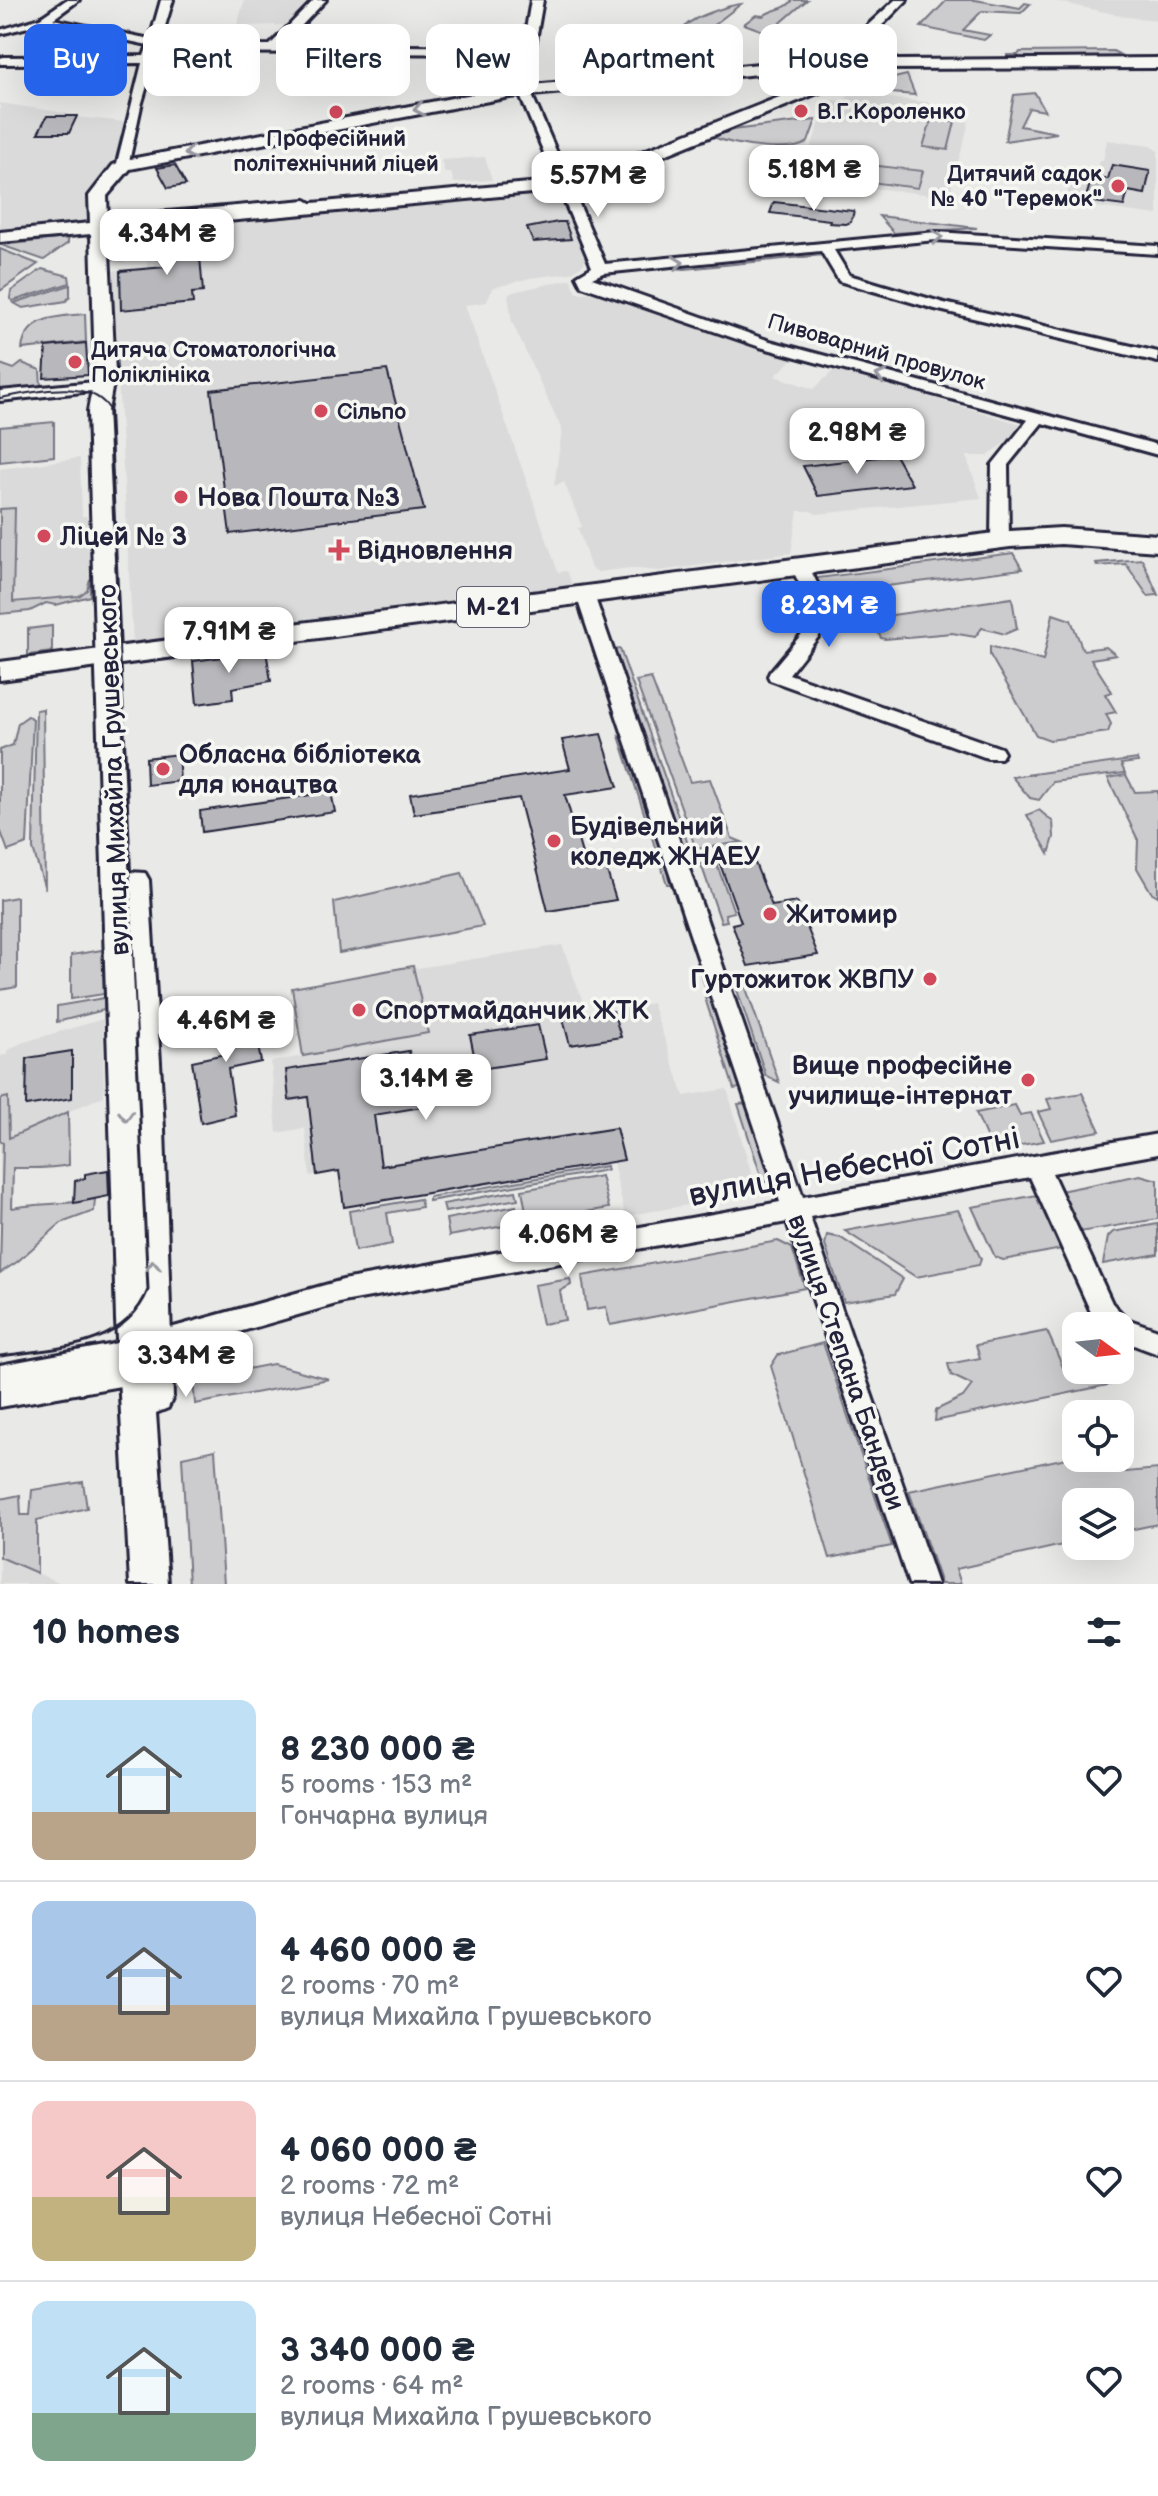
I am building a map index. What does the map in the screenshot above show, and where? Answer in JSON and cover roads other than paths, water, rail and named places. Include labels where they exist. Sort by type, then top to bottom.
[{"type":"highway","name":"М-21","points":[[0,671],[1000,540],[1050,536],[1158,543]]},
{"type":"main road","points":[[897,63],[903,65]]},
{"type":"main road","points":[[897,65],[1158,64]]},
{"type":"main road","points":[[897,68],[1158,64]]},
{"type":"main road","points":[[539,90],[759,69]]},
{"type":"main road","points":[[122,167],[498,96]]},
{"type":"main road","points":[[0,235],[563,183],[612,170],[787,96]]},
{"type":"main road","name":"вулиця Михайла Грушевського","points":[[122,167],[98,196],[104,387],[99,395],[98,411],[149,1129],[142,1355],[149,1584]]},
{"type":"main road","name":"вулиця Михайла Грушевського","points":[[104,387],[113,398],[117,657]]},
{"type":"main road","name":"вулиця Михайла Грушевського","points":[[142,1355],[163,1584]]},
{"type":"street","points":[[4,32],[44,20],[73,0]]},
{"type":"street","points":[[160,24],[167,0]]},
{"type":"street","points":[[272,50],[320,0]]},
{"type":"street","points":[[532,24],[537,0]]},
{"type":"street","points":[[875,24],[901,0]]},
{"type":"street","points":[[44,20],[143,48]]},
{"type":"street","points":[[260,50],[426,49]]},
{"type":"street","points":[[4,61],[143,51]]},
{"type":"street","points":[[897,65],[903,65]]},
{"type":"street","points":[[122,167],[143,85]]},
{"type":"street","points":[[526,96],[600,269],[960,236],[1158,250]]},
{"type":"street","points":[[826,248],[844,278],[940,306],[1158,357]]},
{"type":"street","name":"Пивоварний провулок","points":[[600,269],[584,276],[587,283],[765,344],[1158,450]]},
{"type":"street","points":[[0,396],[104,387]]},
{"type":"street","points":[[0,403],[68,397],[86,400],[98,411]]},
{"type":"street","points":[[1000,540],[1000,465],[1037,419]]},
{"type":"street","points":[[800,567],[825,617],[777,676],[994,753]]},
{"type":"street","name":"вулиця Степана Бандери","points":[[585,595],[923,1584]]},
{"type":"street","name":"вулиця Небесної Сотні","points":[[0,1395],[142,1355],[343,1291],[795,1212],[1158,1144]]},
{"type":"street","points":[[1037,1167],[1104,1312]]},
{"type":"street","points":[[1134,1333],[1158,1342]]},
{"type":"street","name":"вулиця Небесної Сотні","points":[[0,1377],[109,1357],[142,1355]]},
{"type":"tram line","points":[[0,398],[57,389],[72,390],[86,392],[108,407],[137,1037]]},
{"type":"tram line","points":[[0,1356],[65,1347],[105,1335],[137,1309],[148,1290],[136,1035]]},
{"type":"place","name":"В.Г.Короленко","points":[[801,111]]},
{"type":"place","name":"Професійний політехнічний ліцей","points":[[336,112]]},
{"type":"place","name":"Дитячий садок № 40 \"Теремок\"","points":[[1118,186]]},
{"type":"place","name":"Дитяча Стоматологічна Поліклініка","points":[[75,362]]},
{"type":"place","name":"Сільпо","points":[[321,411]]},
{"type":"place","name":"Нова Пошта №3","points":[[181,497]]},
{"type":"place","name":"Ліцей № 3","points":[[44,536]]},
{"type":"place","name":"Відновлення","points":[[339,550]]},
{"type":"place","name":"Обласна бібліотека для юнацтва","points":[[163,769]]},
{"type":"place","name":"Будівельний коледж ЖНАЕУ","points":[[554,841]]},
{"type":"place","name":"Житомир","points":[[770,914]]},
{"type":"place","name":"Гуртожиток ЖВПУ","points":[[930,979]]},
{"type":"place","name":"Спортмайданчик ЖТК","points":[[359,1010]]},
{"type":"place","name":"Вище професійне училище-інтернат","points":[[1028,1080]]}]
